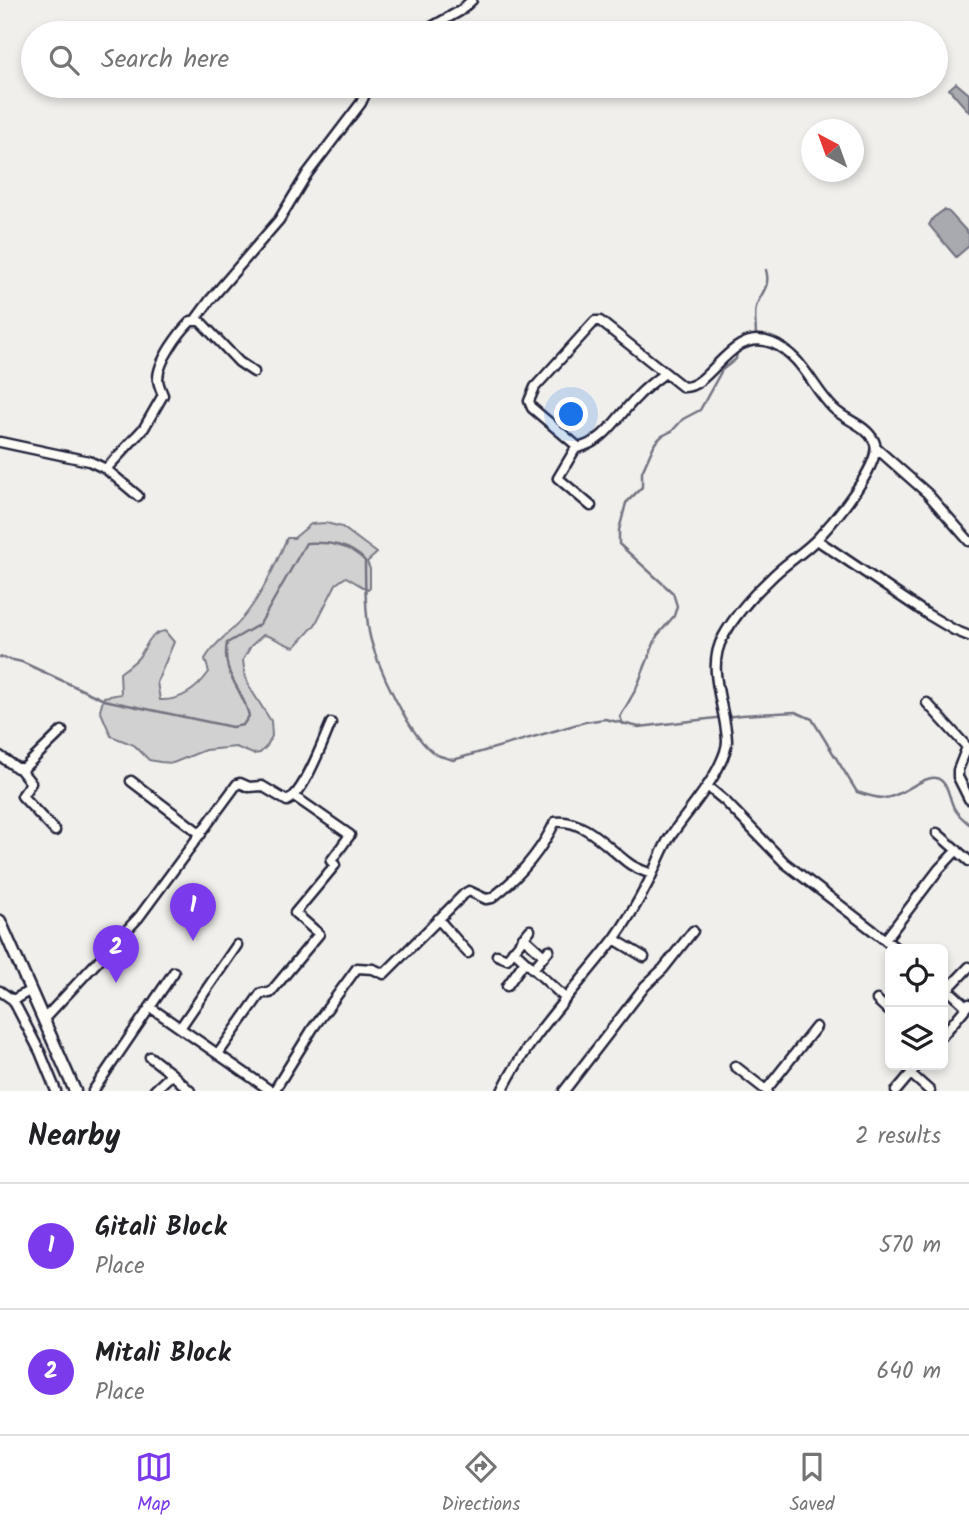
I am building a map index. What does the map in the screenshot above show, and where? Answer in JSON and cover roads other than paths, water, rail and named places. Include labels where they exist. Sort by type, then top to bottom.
[{"type":"street","points":[[440,21],[460,11],[472,0]]},
{"type":"street","points":[[106,469],[153,415],[163,398],[158,379],[169,350],[185,327],[196,319],[279,220],[307,174],[363,98]]},
{"type":"street","points":[[196,319],[220,339],[239,362],[254,373]]},
{"type":"street","points":[[502,1091],[524,1054],[565,998],[614,939],[640,898],[667,843],[707,786],[723,756],[727,738],[716,664],[722,639],[737,616],[770,579],[817,540],[864,478],[875,457],[876,448],[865,429],[836,411],[798,361],[784,349],[765,341],[741,345],[730,351],[693,386],[683,387],[600,321],[594,321],[536,387],[529,401],[532,408],[577,448]]},
{"type":"street","points":[[591,506],[558,478],[577,448],[592,444],[604,435],[635,399],[665,373]]},
{"type":"street","points":[[0,442],[75,456],[106,469],[138,496]]},
{"type":"street","points":[[876,448],[927,493],[969,541]]},
{"type":"street","points":[[817,540],[927,614],[969,636]]},
{"type":"street","points":[[927,703],[967,747],[958,777],[969,799]]},
{"type":"street","points":[[43,1020],[139,917],[240,783],[249,787],[262,786],[287,800],[294,796],[311,768],[331,723]]},
{"type":"street","points":[[20,769],[30,763],[62,731]]},
{"type":"street","points":[[0,756],[20,769],[31,783],[22,796],[55,831]]},
{"type":"street","points":[[131,781],[201,834]]},
{"type":"street","points":[[707,786],[725,801],[779,858],[890,944]]},
{"type":"street","points":[[218,1054],[261,993],[270,993],[319,934],[295,913],[334,866],[331,861],[351,835],[294,796]]},
{"type":"street","points":[[150,1007],[272,1091],[308,1035],[357,968],[373,969],[384,974],[469,891],[486,899],[492,898],[528,863],[558,821],[595,835],[625,861],[652,874]]},
{"type":"street","points":[[937,832],[969,861]]},
{"type":"street","points":[[885,940],[939,869],[957,850]]},
{"type":"street","points":[[438,919],[468,953]]},
{"type":"street","points":[[0,921],[75,1091]]},
{"type":"street","points":[[564,1091],[645,986],[670,961],[693,931]]},
{"type":"street","points":[[497,955],[506,959],[526,934],[547,953],[533,969]]},
{"type":"street","points":[[614,939],[644,957]]},
{"type":"street","points":[[180,1028],[237,945]]},
{"type":"street","points":[[513,950],[565,998]]},
{"type":"street","points":[[507,986],[525,961]]},
{"type":"street","points":[[948,984],[969,967]]},
{"type":"street","points":[[93,1091],[174,972]]},
{"type":"street","points":[[948,989],[968,1005],[948,1029]]},
{"type":"street","points":[[13,1000],[31,990]]},
{"type":"street","points":[[0,991],[13,1000],[40,1052],[56,1091]]},
{"type":"street","points":[[877,1000],[885,1007]]},
{"type":"street","points":[[734,1066],[767,1091],[816,1027]]},
{"type":"street","points":[[150,1057],[190,1091]]},
{"type":"street","points":[[896,1091],[914,1070]]},
{"type":"street","points":[[154,1091],[172,1074]]},
{"type":"street","points":[[911,1074],[930,1091]]},
{"type":"waterway","points":[[753,338],[756,336],[756,307],[767,281],[766,270]]},
{"type":"waterway","points":[[623,724],[620,717],[636,689],[657,636],[674,616],[677,606],[673,593],[619,544],[619,530],[626,503],[642,487],[642,472],[655,443],[683,419],[700,410],[722,370],[736,359],[737,350]]},
{"type":"waterway","points":[[0,657],[22,662],[104,700],[232,727],[243,725],[249,716],[227,664],[227,643],[260,624],[306,543],[330,544],[353,551],[365,561],[369,632],[378,662],[406,718],[427,747],[437,755],[453,760],[585,722],[605,719],[639,727],[795,712],[812,719],[857,792],[874,797],[891,797],[927,779],[939,779],[947,788],[952,804],[969,824]]},
{"type":"place","name":"Gitali Block","points":[[193,941]]},
{"type":"place","name":"Mitali Block","points":[[116,983]]}]
